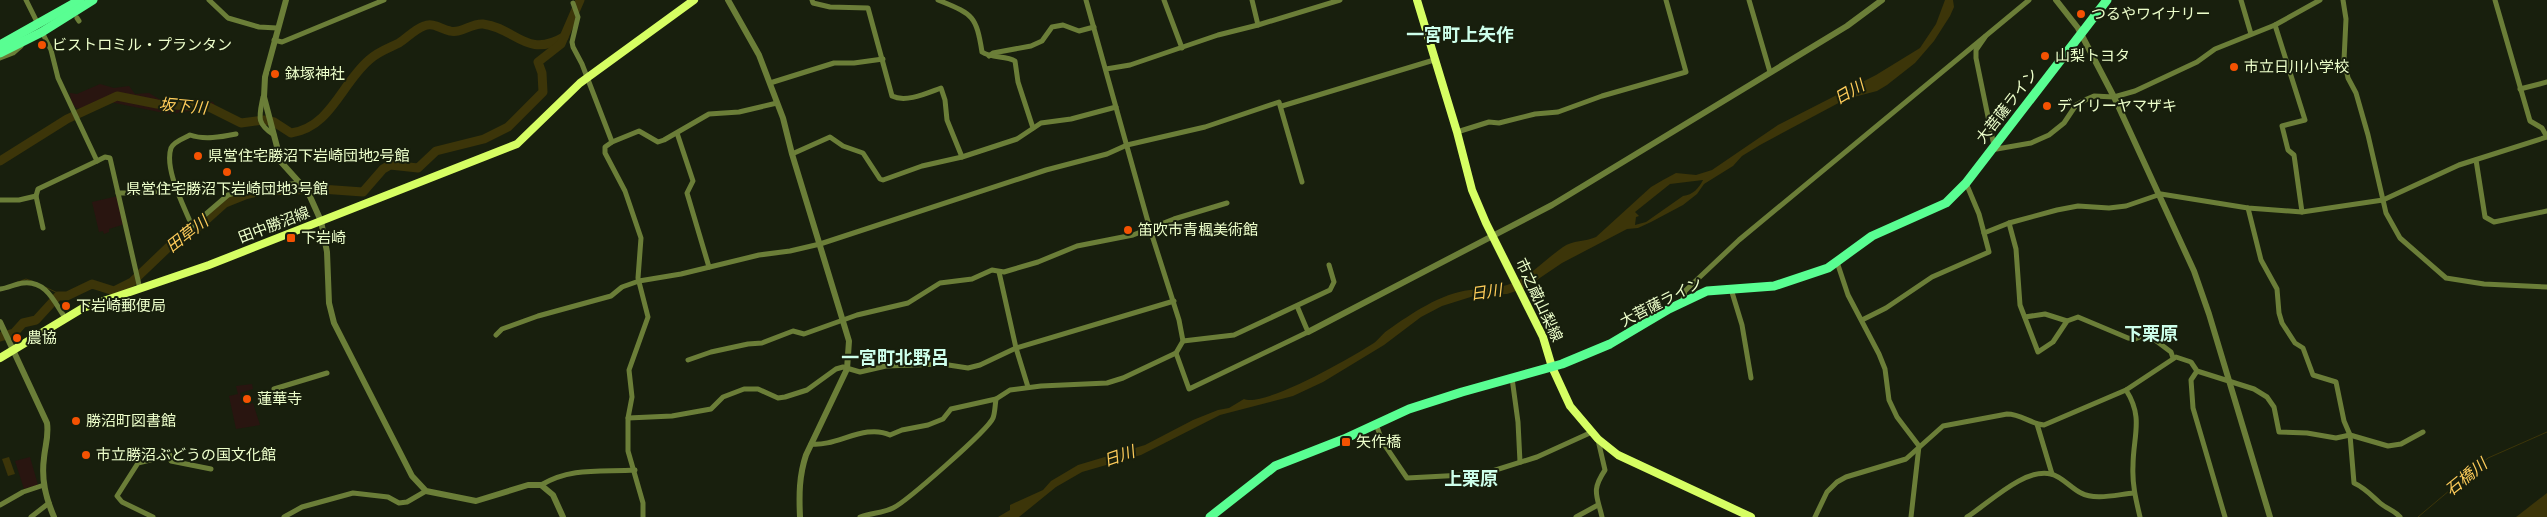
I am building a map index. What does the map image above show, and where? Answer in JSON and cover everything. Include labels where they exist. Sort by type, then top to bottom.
[{"type":"highway","points":[[0,45],[41,30],[80,0]]},
{"type":"highway","points":[[0,53],[93,0]]},
{"type":"highway","name":"大菩薩ライン","points":[[1210,517],[1275,466],[1410,409],[1512,377],[1552,367],[1610,344],[1707,291],[1774,286],[1828,268],[1872,236],[1946,203],[1966,183],[2107,0]]},
{"type":"main road","name":"田中勝沼線","points":[[0,358],[83,308],[321,221],[517,144],[586,78],[694,0]]},
{"type":"main road","name":"市之蔵山梨線","points":[[1417,0],[1457,132],[1472,190],[1543,337],[1552,367],[1570,406],[1598,439],[1626,459],[1751,517]]},
{"type":"street","points":[[26,0],[51,50],[58,78],[97,161]]},
{"type":"street","points":[[209,0],[228,18],[259,27],[277,28]]},
{"type":"street","points":[[274,135],[262,126],[260,120],[265,77],[286,0]]},
{"type":"street","points":[[274,40],[282,42],[384,0]]},
{"type":"street","points":[[728,0],[756,48],[778,103],[849,341],[847,369],[806,455],[799,481],[800,517]]},
{"type":"street","points":[[812,0],[813,3],[830,7],[868,8],[892,96],[898,99],[918,96],[940,88],[945,100],[947,120],[962,157]]},
{"type":"street","points":[[938,0],[972,17],[979,31],[982,52],[989,56],[1009,58],[1015,61],[1018,82],[1033,128]]},
{"type":"street","points":[[811,444],[832,444],[842,438],[883,432],[890,435],[902,430],[928,425],[943,419],[951,409],[996,399],[1010,390],[1028,387],[1108,383],[1176,353],[1183,341],[1174,301],[1150,229],[1086,0]]},
{"type":"street","points":[[1164,0],[1182,48]]},
{"type":"street","points":[[1252,0],[1258,25]]},
{"type":"street","points":[[1106,69],[1130,65],[1218,35],[1340,0]]},
{"type":"street","points":[[1457,132],[1489,122],[1499,124],[1535,114],[1558,112],[1602,96],[1686,72],[1666,0]]},
{"type":"street","points":[[1749,0],[1770,72]]},
{"type":"street","points":[[1176,353],[1188,389],[1308,332],[1552,206],[1847,26],[1882,0]]},
{"type":"street","points":[[1682,303],[1685,291],[1739,240],[2029,0]]},
{"type":"street","points":[[2056,0],[2081,33],[2114,97],[2161,194],[2202,293],[2270,517]]},
{"type":"street","points":[[2241,0],[2251,34]]},
{"type":"street","points":[[1985,36],[1976,50],[1976,58],[1993,148],[2031,143],[2049,135],[2064,123],[2076,105],[2087,99],[2114,97],[2134,90],[2197,62],[2215,49],[2275,25],[2320,0]]},
{"type":"street","points":[[2343,0],[2346,19],[2344,60],[2368,135],[2386,213],[2400,238],[2446,278],[2484,284],[2547,287]]},
{"type":"street","points":[[1984,233],[2009,223],[2078,206],[2109,208],[2126,206],[2161,194],[2248,208],[2302,212],[2383,200],[2476,160],[2547,137],[2542,128],[2530,121],[2495,0]]},
{"type":"street","points":[[573,2],[578,12],[572,42],[612,142]]},
{"type":"street","points":[[989,56],[994,53],[1042,41],[1052,27],[1063,25],[1079,31],[1094,28]]},
{"type":"street","points":[[2275,25],[2305,120],[2282,126],[2288,150],[2294,155],[2302,212]]},
{"type":"street","points":[[0,58],[12,53],[41,30]]},
{"type":"street","points":[[770,83],[834,63],[883,59]]},
{"type":"street","points":[[1282,106],[1434,60]]},
{"type":"street","points":[[2520,89],[2547,82]]},
{"type":"street","points":[[264,97],[281,162],[308,192],[321,221],[327,252],[329,303],[334,323],[412,476],[426,491],[476,502],[528,485],[541,485],[560,474],[581,470],[606,472],[635,470]]},
{"type":"street","points":[[496,335],[502,329],[538,316],[611,296],[622,287],[639,281],[820,244],[1046,170],[1108,154],[1128,145],[1205,127],[1279,102],[1282,106],[1302,182]]},
{"type":"street","points":[[643,517],[643,503],[628,450],[628,418],[632,397],[629,370],[648,317],[639,281],[638,248],[641,238],[625,191],[605,153],[605,147],[612,142],[639,131],[658,142],[709,114],[739,112],[778,103]]},
{"type":"street","points":[[792,154],[830,137],[843,146],[863,153],[883,180],[922,166],[962,157],[1017,139],[1041,123],[1071,120],[1116,107]]},
{"type":"street","points":[[677,133],[694,181],[687,193],[709,267]]},
{"type":"street","points":[[236,134],[217,138],[207,136],[198,138],[190,135],[171,148],[169,158],[176,186],[192,226],[228,195],[247,189],[300,184]]},
{"type":"street","points":[[43,228],[36,196],[38,189],[105,156],[110,158],[140,287]]},
{"type":"street","points":[[2476,160],[2485,216],[2494,222],[2547,211]]},
{"type":"street","points":[[1862,320],[1886,308],[1910,290],[1932,277],[1989,252],[1966,183]]},
{"type":"street","points":[[118,193],[150,193],[176,186]]},
{"type":"street","points":[[0,200],[19,200],[36,196]]},
{"type":"street","points":[[688,360],[711,352],[762,343],[793,331],[804,334],[886,306],[908,303],[940,283],[972,279],[992,270],[1000,272],[1038,262],[1077,246],[1112,241],[1227,202]]},
{"type":"street","points":[[2248,208],[2261,260],[2277,289],[2278,313],[2282,323],[2295,343],[2302,348],[2313,375],[2336,382],[2344,421],[2350,435],[2354,483],[2364,487],[2381,504],[2396,511],[2400,517]]},
{"type":"street","points":[[2009,223],[2016,249],[2020,305],[2038,352],[2053,342],[2067,321],[2078,317],[2128,338],[2135,339],[2146,334],[2171,352],[2172,358]]},
{"type":"street","points":[[1837,262],[1848,295],[1885,370],[1889,400],[1893,409],[1919,446],[1911,517]]},
{"type":"street","points":[[1183,341],[1234,334],[1330,290],[1334,282],[1329,265]]},
{"type":"street","points":[[1000,272],[1010,312],[1016,348],[1028,387]]},
{"type":"street","points":[[0,289],[28,283],[52,295],[66,318]]},
{"type":"street","points":[[1731,289],[1742,325],[1750,378]]},
{"type":"street","points":[[628,418],[672,416],[711,409],[723,397],[744,389],[758,389],[778,398],[785,397],[807,390],[836,369],[843,367],[860,372],[886,366],[942,364],[968,368],[980,365],[1016,348],[1174,301]]},
{"type":"street","points":[[1297,306],[1308,332]]},
{"type":"street","points":[[2025,316],[2045,314],[2067,321]]},
{"type":"street","points":[[0,322],[47,423],[48,440],[44,458],[44,485],[54,517]]},
{"type":"street","points":[[1815,517],[1828,492],[1838,482],[1906,459],[1942,426],[2007,414],[2019,415],[2037,424],[2053,422],[2126,390],[2172,358],[2191,362],[2197,371],[2254,390],[2267,398],[2274,407],[2279,432],[2307,432],[2336,438],[2350,435],[2388,446],[2401,444],[2423,432]]},
{"type":"street","points":[[2197,371],[2191,380],[2193,408],[2225,517]]},
{"type":"street","points":[[274,389],[327,373]]},
{"type":"street","points":[[1512,377],[1518,422],[1520,462]]},
{"type":"street","points":[[2126,390],[2136,409],[2138,429],[2133,455],[2134,493],[2140,517]]},
{"type":"street","points":[[860,517],[873,512],[891,509],[901,504],[993,420],[996,399]]},
{"type":"street","points":[[1376,424],[1382,441],[1406,478],[1482,474],[1537,457],[1592,432]]},
{"type":"street","points":[[2037,424],[2052,474],[2082,494],[2091,496],[2134,493]]},
{"type":"street","points":[[1598,439],[1605,470],[1596,487],[1598,505],[1602,517]]},
{"type":"street","points":[[153,517],[122,502],[117,496],[138,463],[170,455],[171,461],[211,469]]},
{"type":"street","points":[[1967,517],[2026,477],[2052,474]]},
{"type":"street","points":[[0,505],[23,492],[44,485]]},
{"type":"street","points":[[541,485],[553,495],[563,517]]},
{"type":"street","points":[[284,517],[302,507],[353,493],[388,497],[399,503],[407,502],[426,491]]},
{"type":"street","points":[[31,517],[49,503]]},
{"type":"street","points":[[1576,517],[1598,505]]},
{"type":"shaded area","points":[[100,84],[114,88],[129,86],[135,94],[149,93],[164,102],[196,99],[213,102],[222,116],[204,109],[169,114],[110,102],[88,109],[76,108],[71,102],[70,93],[77,94]]},
{"type":"shaded area","points":[[118,196],[125,224],[109,229],[109,232],[104,234],[103,231],[99,232],[92,202]]},
{"type":"shaded area","points":[[252,384],[253,389],[240,393],[244,405],[253,403],[260,425],[236,429],[229,396],[238,394],[236,386]]},
{"type":"shaded area","points":[[30,457],[38,485],[24,489],[15,461]]},
{"type":"water","name":"日川","points":[[1945,0],[1953,0],[1954,7],[1950,16],[1934,41],[1915,63],[1887,85],[1877,91],[1846,99],[1760,145],[1742,156],[1733,166],[1704,184],[1697,194],[1683,205],[1651,222],[1638,228],[1627,229],[1562,263],[1525,288],[1507,294],[1477,295],[1442,306],[1421,317],[1384,345],[1323,382],[1293,396],[1220,415],[1141,455],[1082,472],[1056,487],[1019,517],[998,517],[1010,510],[1010,505],[1043,490],[1051,481],[1078,465],[1145,445],[1193,420],[1218,410],[1229,408],[1244,399],[1255,400],[1289,389],[1363,350],[1374,343],[1386,331],[1416,311],[1437,300],[1459,292],[1502,286],[1523,278],[1567,245],[1596,237],[1651,187],[1663,180],[1676,173],[1696,175],[1712,170],[1778,125],[1876,75],[1920,48],[1936,24]],"holes":[[[1703,180],[1693,193],[1683,196],[1646,222],[1635,225],[1636,217],[1639,216],[1635,212],[1670,184]]]},
{"type":"water","points":[[9,457],[15,474],[8,476],[2,459]]},
{"type":"water","points":[[2547,493],[2547,517],[2516,517]]},
{"type":"waterway","name":"田草川","points":[[0,337],[14,333],[23,323],[36,320],[58,296],[67,296],[92,284],[114,291],[132,282],[177,239],[195,230],[225,203],[261,191],[321,189],[363,192],[383,169],[390,165],[418,168],[436,151],[484,139],[508,127],[543,92],[542,73],[538,62],[561,44],[580,0]]},
{"type":"waterway","name":"坂下川","points":[[0,161],[67,119],[117,96],[157,104],[209,107],[241,123],[264,120],[274,122],[291,133],[305,129],[326,114],[359,70],[372,57],[399,43],[417,29],[427,25],[434,25],[454,32],[483,24],[504,31],[530,44],[540,45],[551,43],[564,37]]},
{"type":"waterway","name":"田草川","points":[[15,283],[26,279],[32,281]]},
{"type":"waterway","name":"田草川","points":[[45,287],[62,295]]},
{"type":"waterway","name":"石橋川","points":[[2418,517],[2488,458],[2547,432]]},
{"type":"place","name":"つるやワイナリー","points":[[2081,14]]},
{"type":"place","name":"ビストロミル・プランタン","points":[[42,45]]},
{"type":"place","name":"山梨トヨタ","points":[[2045,56]]},
{"type":"place","name":"市立日川小学校","points":[[2234,67]]},
{"type":"place","name":"鉢塚神社","points":[[275,74]]},
{"type":"place","name":"デイリーヤマザキ","points":[[2047,106]]},
{"type":"place","name":"県営住宅勝沼下岩崎団地2号館","points":[[198,156]]},
{"type":"place","name":"県営住宅勝沼下岩崎団地3号館","points":[[227,172]]},
{"type":"place","name":"笛吹市青楓美術館","points":[[1128,230]]},
{"type":"place","name":"下岩崎","points":[[291,238]]},
{"type":"place","name":"下岩崎郵便局","points":[[66,306]]},
{"type":"place","name":"農協","points":[[17,338]]},
{"type":"place","name":"蓮華寺","points":[[247,399]]},
{"type":"place","name":"勝沼町図書館","points":[[76,421]]},
{"type":"place","name":"矢作橋","points":[[1346,442]]},
{"type":"place","name":"市立勝沼ぶどうの国文化館","points":[[86,455]]},
{"type":"district","name":"一宮町上矢作","points":[[1460,35]]},
{"type":"district","name":"下栗原","points":[[2151,334]]},
{"type":"district","name":"一宮町北野呂","points":[[895,358]]},
{"type":"district","name":"上栗原","points":[[1471,479]]}]
